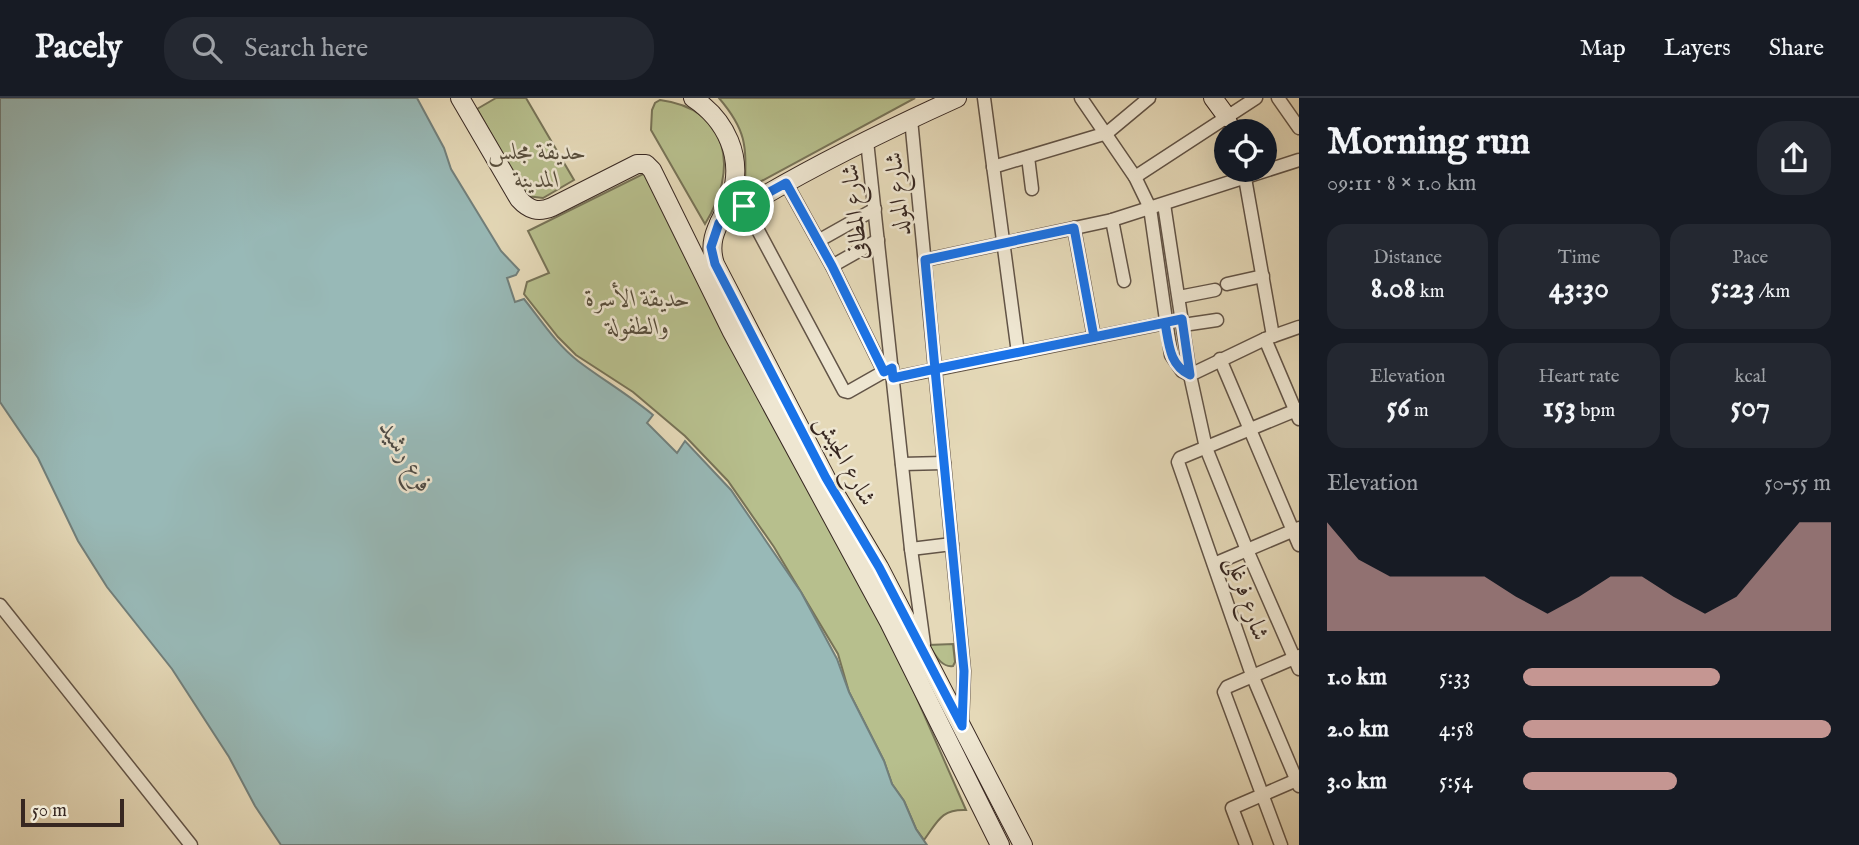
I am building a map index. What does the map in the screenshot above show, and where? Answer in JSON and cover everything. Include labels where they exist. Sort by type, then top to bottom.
[{"type":"main road","name":"شارع الجيش","points":[[460,98],[519,199],[533,211],[543,211],[641,163],[652,170],[732,332],[895,633],[1000,845]]},
{"type":"main road","name":"شارع الجيش","points":[[693,98],[716,116],[734,155],[734,185],[711,247],[715,264],[826,478],[879,567],[1023,845]]},
{"type":"main road","points":[[719,223],[786,183],[957,98]]},
{"type":"main road","points":[[1213,98],[1228,119]]},
{"type":"street","points":[[985,98],[1017,352]]},
{"type":"street","points":[[1081,98],[1135,177],[1150,208],[1165,323],[1174,361],[1182,371],[1190,375]]},
{"type":"street","points":[[993,167],[1107,133],[1133,103],[1149,98]]},
{"type":"street","points":[[1237,119],[1256,98]]},
{"type":"street","points":[[1278,98],[1299,128]]},
{"type":"street","name":"شارع المولد","points":[[911,119],[964,671],[962,726]]},
{"type":"street","points":[[1135,177],[1214,134]]},
{"type":"street","name":"شارع المطافى","points":[[867,141],[889,372],[925,655]]},
{"type":"street","points":[[1028,157],[1032,189]]},
{"type":"street","points":[[1277,166],[1299,160]]},
{"type":"street","points":[[925,260],[1112,219],[1233,182]]},
{"type":"street","points":[[1206,448],[1249,429],[1298,413],[1269,338],[1262,276],[1246,182]]},
{"type":"street","points":[[786,183],[889,372]]},
{"type":"street","points":[[1164,204],[1190,375],[1206,448],[1247,550],[1297,661],[1227,687],[1224,695],[1281,845]]},
{"type":"street","points":[[744,206],[844,391],[848,392],[889,372],[935,369],[1165,323],[1217,320]]},
{"type":"street","points":[[818,241],[875,209]]},
{"type":"street","points":[[1112,219],[1124,281]]},
{"type":"street","points":[[1074,228],[1094,337]]},
{"type":"street","points":[[832,266],[878,240]]},
{"type":"street","points":[[1179,297],[1262,276]]},
{"type":"street","points":[[1190,375],[1220,359],[1299,327]]},
{"type":"street","points":[[1220,359],[1296,529],[1299,545]]},
{"type":"street","name":"شارع فرغلى","points":[[1206,448],[1178,460],[1252,676],[1298,782]]},
{"type":"street","points":[[902,464],[944,463]]},
{"type":"street","points":[[1214,564],[1296,529]]},
{"type":"street","points":[[911,549],[952,544]]},
{"type":"street","points":[[0,606],[191,845]]},
{"type":"street","points":[[1246,845],[1232,808],[1298,782]]},
{"type":"green space","name":"حديقة مجلس المدينة","points":[[496,98],[526,98],[574,180],[543,198],[526,196],[477,109]]},
{"type":"green space","points":[[719,98],[915,98],[745,190],[743,141],[735,121]]},
{"type":"green space","points":[[660,100],[684,106],[702,116],[714,129],[722,146],[722,184],[705,224],[651,130],[652,110]]},
{"type":"green space","name":"حديقة الأسرة والطفولة","points":[[645,173],[893,644],[966,810],[945,814],[924,840],[892,784],[884,761],[849,692],[838,654],[774,547],[728,481],[685,436],[633,392],[576,355],[524,294],[527,282],[549,273],[528,231]]},
{"type":"green space","points":[[953,644],[953,666],[942,663],[929,645]]},
{"type":"water","name":"فرع رشيد","points":[[0,98],[417,98],[444,148],[451,169],[501,251],[519,270],[516,275],[507,278],[515,302],[524,299],[570,354],[653,415],[647,423],[677,453],[685,441],[731,490],[801,592],[837,659],[849,692],[884,761],[892,784],[927,845],[281,845],[255,806],[229,757],[172,669],[107,587],[78,541],[38,458],[0,402]]},
{"type":"route","points":[[744,206],[719,223],[715,230],[711,247],[715,264],[826,478],[879,567],[962,726],[964,671],[935,369],[1165,323],[1171,355],[1182,371],[1190,375],[1182,319],[1094,337],[1074,228],[925,260],[935,369],[893,378],[892,368],[884,372],[832,266],[786,183],[744,206]]}]
